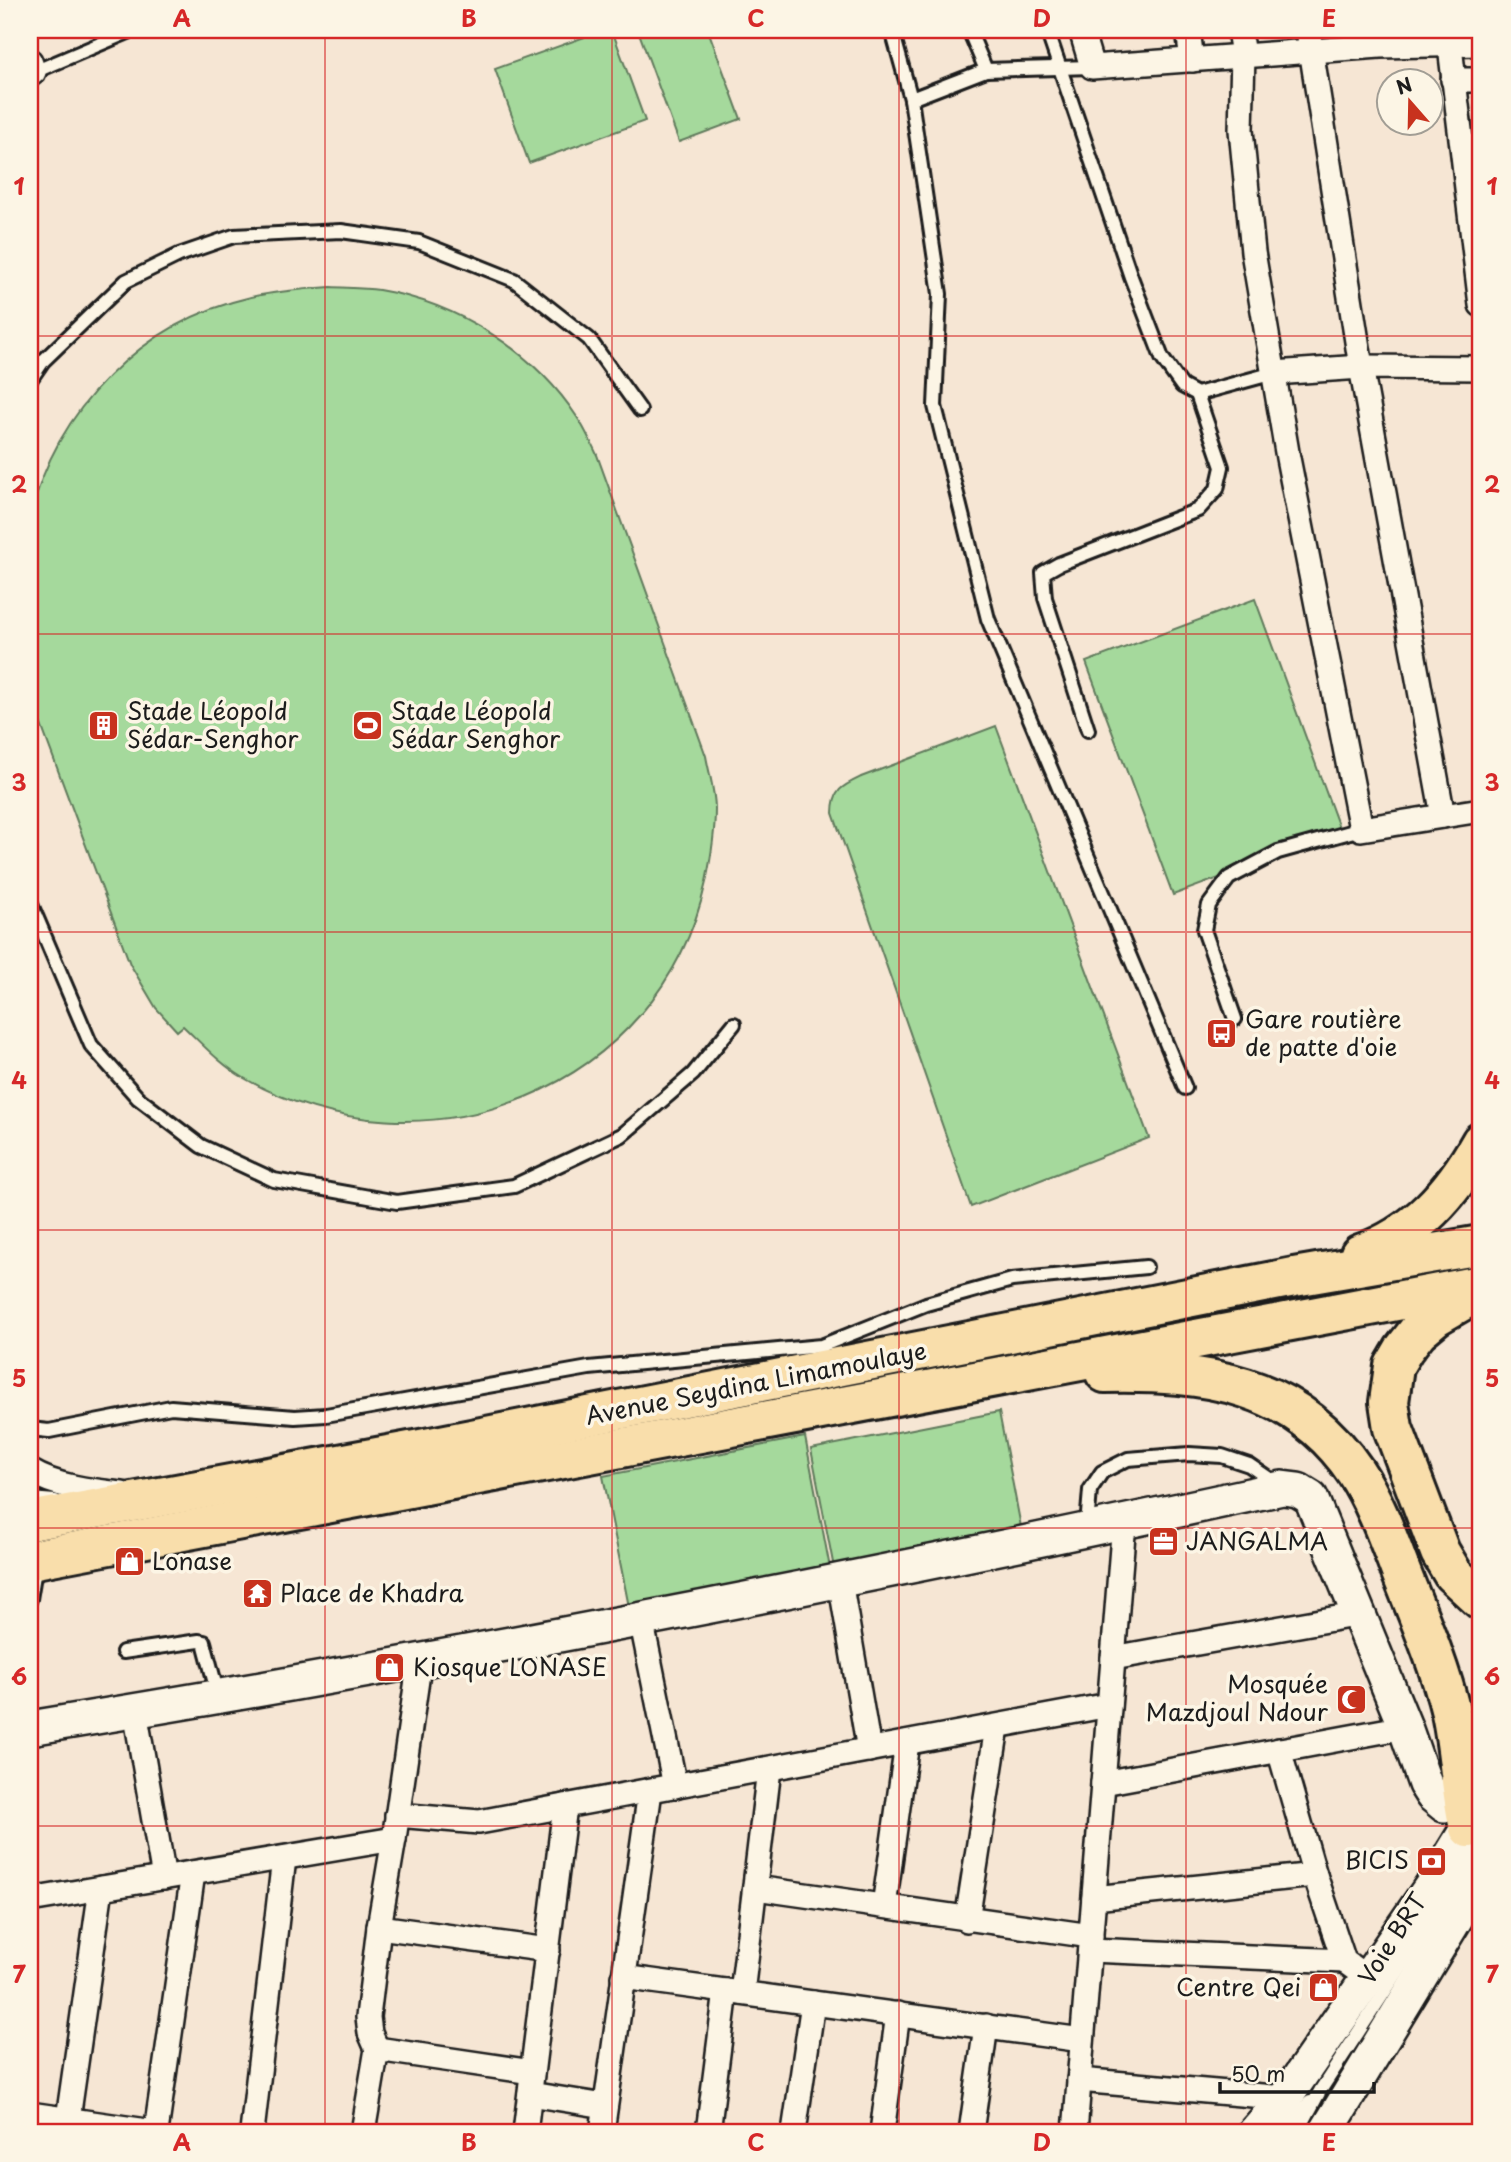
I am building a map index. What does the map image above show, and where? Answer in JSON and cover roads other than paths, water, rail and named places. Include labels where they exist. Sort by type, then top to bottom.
[{"type":"highway","points":[[1294,1277],[1366,1252],[1400,1236],[1438,1203],[1460,1178],[1481,1142]]},
{"type":"highway","name":"Avenue Seydina Limamoulaye","points":[[30,1521],[421,1449],[1294,1277],[1481,1245]]},
{"type":"highway","points":[[1481,1287],[1418,1331],[1394,1366],[1389,1402],[1393,1428],[1440,1552],[1453,1574],[1481,1600]]},
{"type":"highway","name":"Avenue Seydina Limamoulaye","points":[[33,1559],[1481,1287]]},
{"type":"highway","points":[[1012,1374],[1125,1372],[1221,1381],[1263,1393],[1301,1413],[1328,1436],[1356,1472],[1379,1517],[1442,1680],[1477,1835]]},
{"type":"street","points":[[1081,30],[1092,67],[1243,55],[1310,41],[1448,37],[1481,44]]},
{"type":"street","points":[[1188,30],[1192,60]]},
{"type":"street","points":[[1239,30],[1243,55],[1241,131],[1253,252],[1288,458],[1361,829],[1481,810]]},
{"type":"street","points":[[1448,37],[1481,304]]},
{"type":"street","points":[[1310,41],[1361,368],[1443,816]]},
{"type":"street","points":[[1453,80],[1481,80]]},
{"type":"street","points":[[1274,373],[1361,368],[1481,368]]},
{"type":"street","points":[[30,1471],[41,1478],[76,1487],[153,1497]]},
{"type":"street","points":[[30,1728],[840,1581],[1282,1488],[1298,1490],[1311,1497],[1405,1727],[1420,1773],[1432,1795],[1477,1835]]},
{"type":"street","points":[[1075,2132],[1124,1522]]},
{"type":"street","points":[[840,1581],[869,1750]]},
{"type":"street","points":[[1113,1658],[1360,1615]]},
{"type":"street","points":[[641,1619],[675,1786]]},
{"type":"street","points":[[363,2132],[377,2049],[370,2033],[368,2017],[420,1659]]},
{"type":"street","points":[[397,1815],[479,1822],[1109,1705]]},
{"type":"street","points":[[135,1711],[164,1878]]},
{"type":"street","points":[[967,1920],[997,1727]]},
{"type":"street","points":[[1103,1783],[1405,1727]]},
{"type":"street","points":[[884,1906],[907,1743]]},
{"type":"street","points":[[1279,1750],[1315,1875],[1356,1969]]},
{"type":"street","points":[[708,2132],[756,1888],[769,1769]]},
{"type":"street","points":[[602,2132],[650,1791]]},
{"type":"street","points":[[525,2132],[565,1806]]},
{"type":"street","points":[[1255,2132],[1286,2098],[1356,1969],[1477,1835]]},
{"type":"street","points":[[1326,2132],[1477,1835]]},
{"type":"street","points":[[30,1900],[394,1839]]},
{"type":"street","points":[[252,2132],[284,1857]]},
{"type":"street","points":[[30,2114],[155,2132],[193,1873]]},
{"type":"street","points":[[1094,1898],[1315,1875]]},
{"type":"street","points":[[68,2119],[101,1888]]},
{"type":"street","points":[[756,1888],[884,1906],[1090,1943],[1356,1969]]},
{"type":"street","points":[[379,1927],[548,1950]]},
{"type":"street","points":[[623,1977],[1082,2040]]},
{"type":"street","points":[[794,2132],[813,2003]]},
{"type":"street","points":[[882,2132],[898,2014]]},
{"type":"street","points":[[971,2132],[986,2026]]},
{"type":"street","points":[[377,2049],[531,2083],[605,2106]]},
{"type":"street","points":[[1079,2080],[1286,2098]]},
{"type":"lane","points":[[31,69],[133,30]]},
{"type":"lane","points":[[892,30],[911,99],[940,294],[935,406],[988,619],[1185,1088]]},
{"type":"lane","points":[[969,30],[986,70]]},
{"type":"lane","points":[[1047,30],[1131,277],[1162,358],[1182,386],[1197,394],[1222,467],[1217,489],[1198,510],[1059,564],[1044,573],[1045,598],[1088,730]]},
{"type":"lane","points":[[911,99],[986,70],[1092,67]]},
{"type":"lane","points":[[30,380],[43,360],[126,281],[179,255],[234,236],[341,231],[419,242],[514,280],[589,340],[639,410]]},
{"type":"lane","points":[[1197,394],[1274,373]]},
{"type":"lane","points":[[1235,1019],[1204,930],[1209,905],[1229,878],[1278,852],[1361,829]]},
{"type":"lane","points":[[30,905],[91,1045],[138,1098],[201,1146],[274,1180],[397,1202],[514,1186],[622,1135],[693,1074],[734,1024]]},
{"type":"lane","points":[[30,1429],[49,1431],[171,1407],[295,1417],[326,1415],[589,1368],[821,1346],[926,1304],[1012,1280],[1146,1266]]},
{"type":"lane","points":[[1086,1530],[1090,1490],[1102,1472],[1128,1459],[1189,1454],[1222,1456],[1249,1465],[1282,1488]]},
{"type":"lane","points":[[30,1499],[108,1505]]},
{"type":"lane","points":[[30,1599],[33,1559]]},
{"type":"lane","points":[[123,1651],[204,1642],[218,1696]]},
{"type":"lane","name":"Voie BRT","points":[[1298,2132],[1320,2091],[1477,1835]]},
{"type":"lane","name":"Voie BRT","points":[[1280,2132],[1320,2091]]},
{"type":"place","name":"Stade Léopold Sédar-Senghor","points":[[104,726]]},
{"type":"place","name":"Stade Léopold Sédar Senghor","points":[[368,726]]},
{"type":"place","name":"Gare routière de patte d'oie","points":[[1222,1034]]},
{"type":"place","name":"JANGALMA","points":[[1163,1542]]},
{"type":"place","name":"Lonase","points":[[129,1562]]},
{"type":"place","name":"Place de Khadra","points":[[257,1594]]},
{"type":"place","name":"Kiosque LONASE","points":[[390,1668]]},
{"type":"place","name":"Mosquée Mazdjoul Ndour","points":[[1351,1699]]},
{"type":"place","name":"BICIS","points":[[1432,1861]]},
{"type":"place","name":"Centre Qei","points":[[1324,1988]]}]
